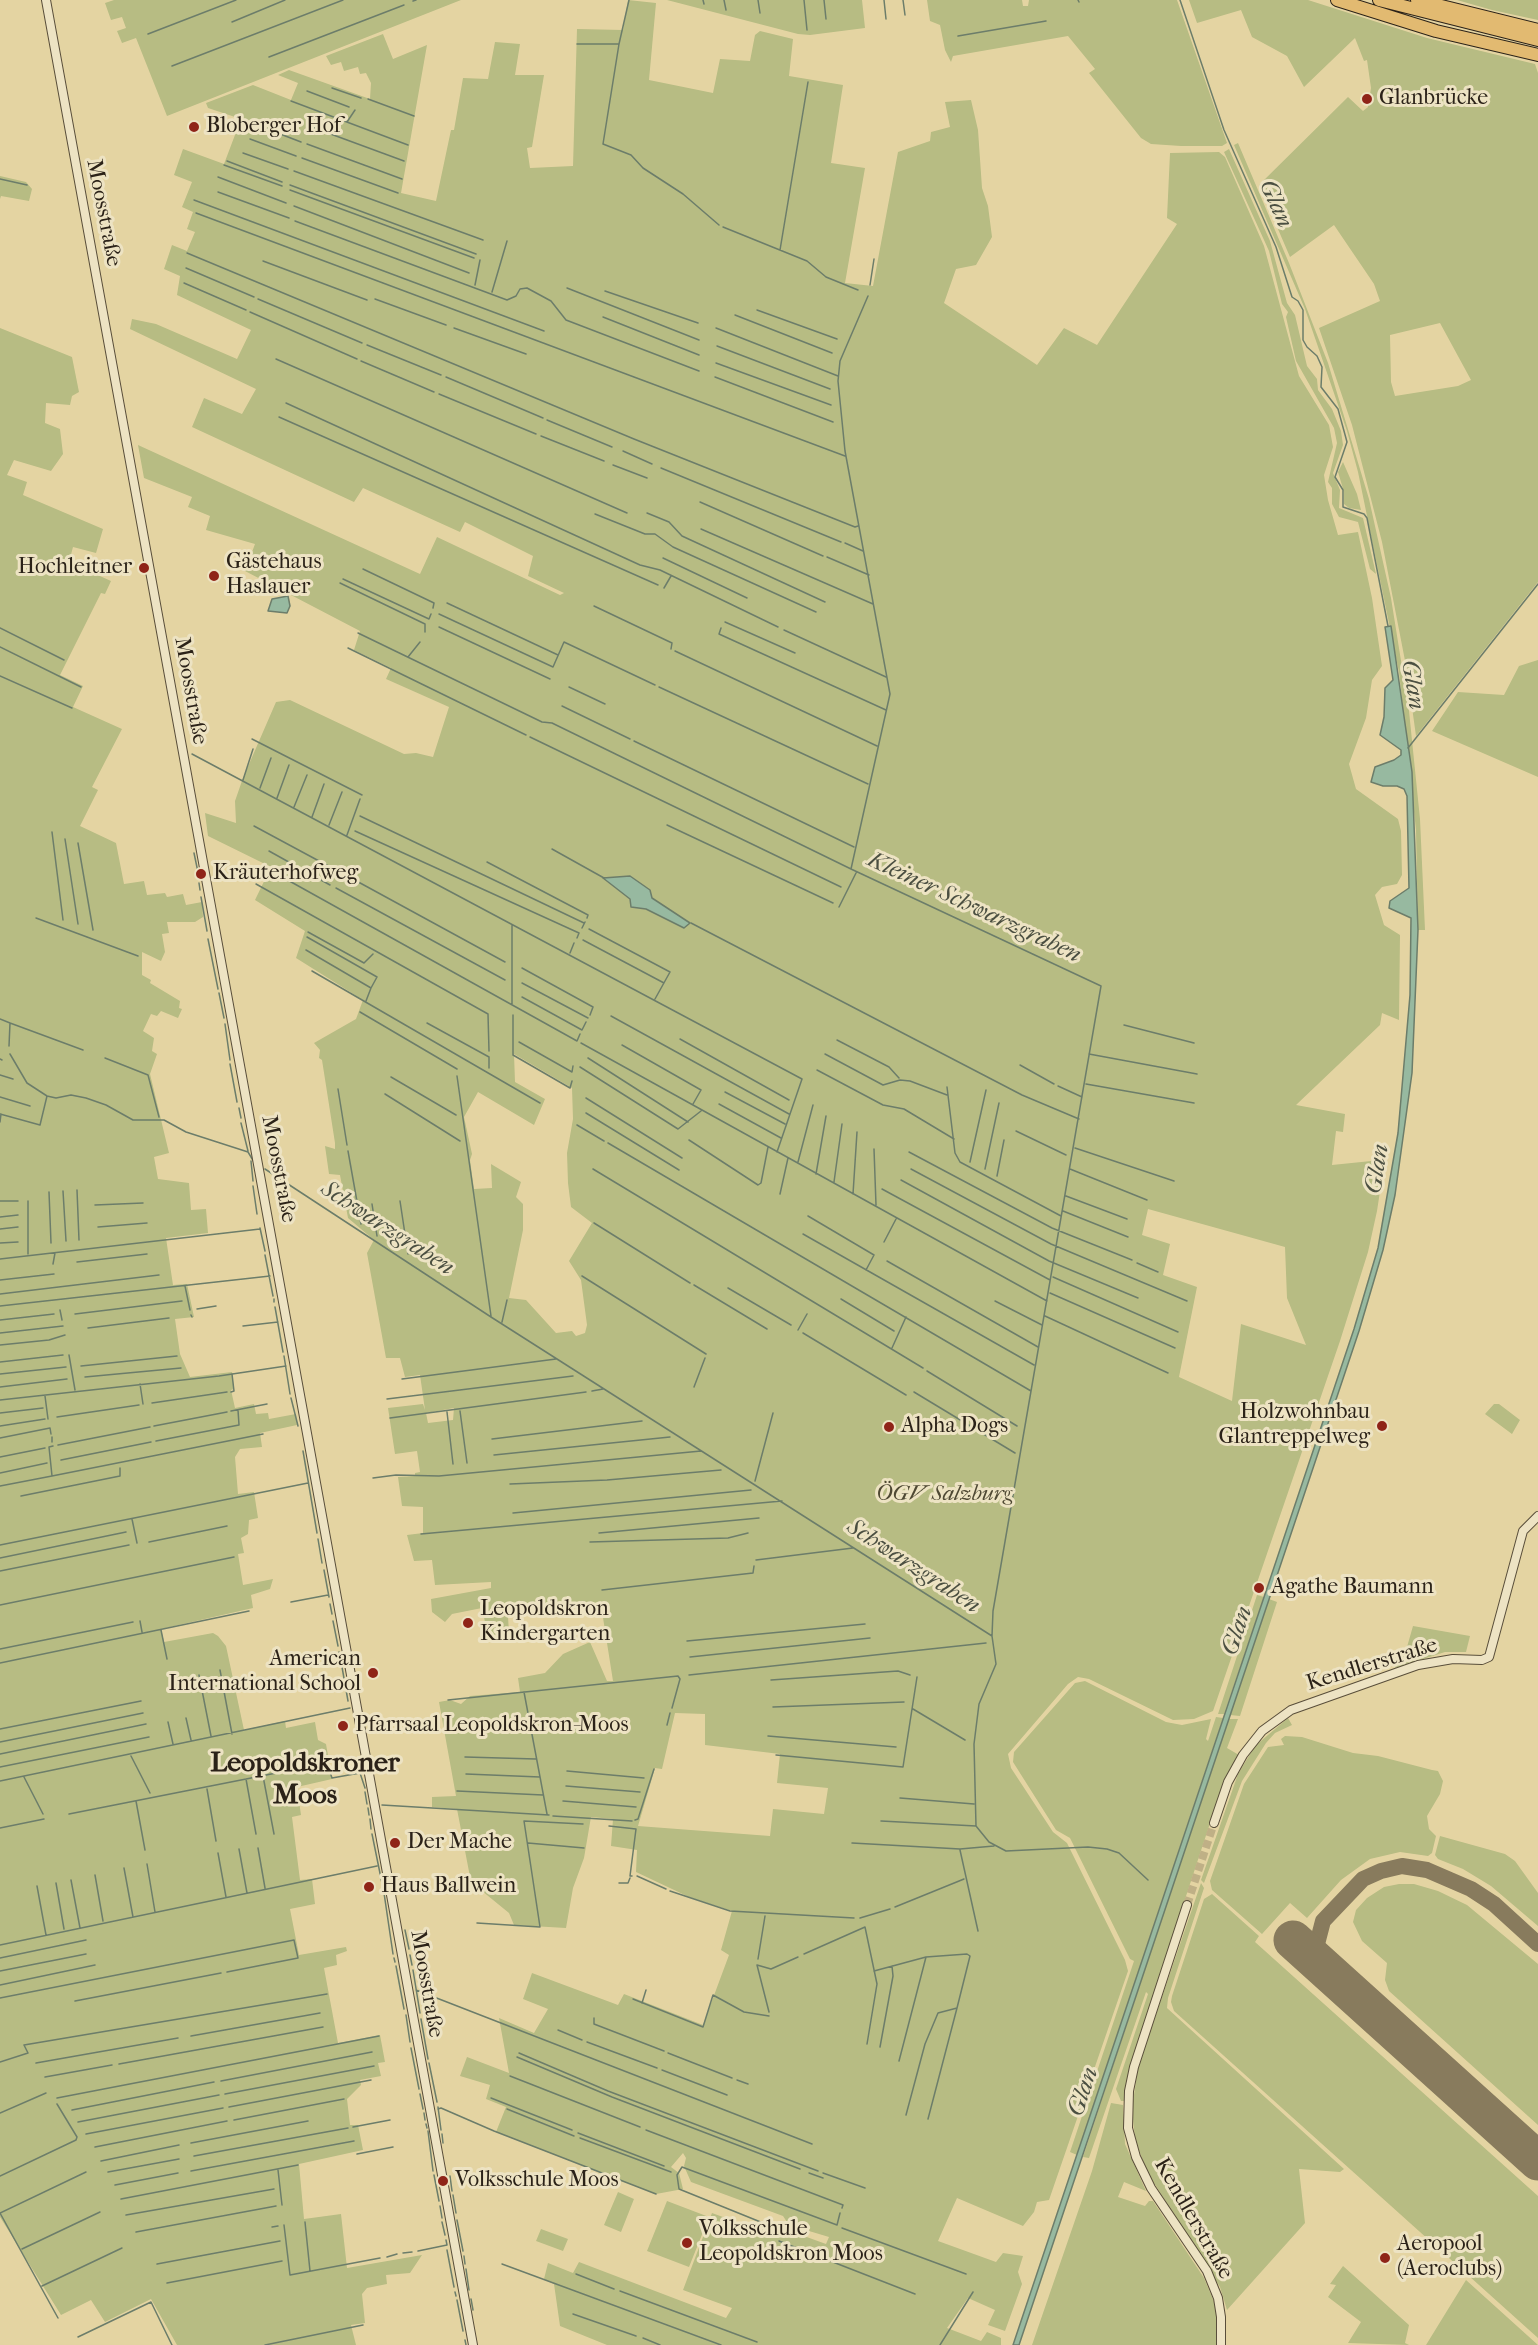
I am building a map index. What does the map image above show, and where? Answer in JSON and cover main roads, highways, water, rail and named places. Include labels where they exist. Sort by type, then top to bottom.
[{"type":"highway","points":[[1337,0],[1436,31],[1538,55]]},
{"type":"highway","points":[[1379,0],[1538,40]]},
{"type":"highway","points":[[1417,0],[1538,30]]},
{"type":"waterway","points":[[148,34],[236,0]]},
{"type":"waterway","points":[[232,22],[285,0]]},
{"type":"waterway","points":[[172,66],[343,0]]},
{"type":"waterway","points":[[629,0],[619,44],[603,144],[631,155],[643,168],[683,194],[719,225]]},
{"type":"waterway","points":[[703,0],[704,4]]},
{"type":"waterway","points":[[724,0],[726,10]]},
{"type":"waterway","points":[[758,0],[760,13]]},
{"type":"waterway","points":[[804,0],[807,30]]},
{"type":"waterway","points":[[824,0],[826,19]]},
{"type":"waterway","points":[[884,0],[886,19]]},
{"type":"waterway","points":[[903,0],[905,15]]},
{"type":"waterway","name":"Glan","points":[[1180,0],[1224,130],[1276,247],[1292,297],[1298,301],[1303,310],[1303,340],[1317,356],[1322,367],[1321,387],[1338,409],[1347,442],[1335,477],[1343,490],[1343,507],[1364,514],[1367,518],[1388,626]]},
{"type":"waterway","points":[[269,57],[404,5]]},
{"type":"waterway","points":[[958,36],[1046,21]]},
{"type":"waterway","points":[[577,44],[618,44]]},
{"type":"waterway","points":[[780,250],[808,82]]},
{"type":"waterway","points":[[332,88],[361,98]]},
{"type":"waterway","points":[[307,91],[349,107]]},
{"type":"waterway","points":[[368,99],[414,116]]},
{"type":"waterway","points":[[291,101],[408,145]]},
{"type":"waterway","points":[[347,122],[355,110]]},
{"type":"waterway","points":[[244,120],[301,142]]},
{"type":"waterway","points":[[309,126],[404,161]]},
{"type":"waterway","points":[[250,139],[296,156]]},
{"type":"waterway","points":[[307,144],[402,179]]},
{"type":"waterway","points":[[243,153],[288,169]]},
{"type":"waterway","points":[[302,158],[398,193]]},
{"type":"waterway","points":[[227,161],[282,182]]},
{"type":"waterway","points":[[224,165],[282,186]]},
{"type":"waterway","points":[[294,171],[483,240]]},
{"type":"waterway","points":[[218,177],[286,203]]},
{"type":"waterway","points":[[0,179],[27,185]]},
{"type":"waterway","points":[[290,185],[476,254]]},
{"type":"waterway","points":[[290,190],[474,258]]},
{"type":"waterway","points":[[218,192],[289,218]]},
{"type":"waterway","points":[[194,200],[544,331]]},
{"type":"waterway","points":[[294,206],[469,273]]},
{"type":"waterway","points":[[196,213],[845,456]]},
{"type":"waterway","points":[[295,221],[507,300],[516,296],[520,289],[527,288],[551,301],[566,320],[699,371]]},
{"type":"waterway","points":[[723,227],[807,261],[826,277],[858,290]]},
{"type":"waterway","points":[[492,292],[507,241]]},
{"type":"waterway","points":[[187,253],[634,439],[855,527],[858,526]]},
{"type":"waterway","name":"Kleiner Schwarzgraben","points":[[870,285],[874,259]]},
{"type":"waterway","points":[[475,285],[480,260]]},
{"type":"waterway","points":[[263,261],[367,300]]},
{"type":"waterway","points":[[186,268],[254,297]]},
{"type":"waterway","points":[[184,283],[246,310]]},
{"type":"waterway","points":[[567,288],[699,340]]},
{"type":"waterway","points":[[605,291],[698,323]]},
{"type":"waterway","name":"Kleiner Schwarzgraben","points":[[868,296],[840,361],[838,381],[845,451],[890,694],[851,869],[1101,986],[993,1611],[992,1636]]},
{"type":"waterway","points":[[258,299],[362,343]]},
{"type":"waterway","points":[[375,299],[446,325]]},
{"type":"waterway","points":[[757,310],[837,339]]},
{"type":"waterway","points":[[250,312],[357,359]]},
{"type":"waterway","points":[[735,315],[832,353]]},
{"type":"waterway","points":[[603,317],[699,355]]},
{"type":"waterway","points":[[454,328],[526,354]]},
{"type":"waterway","points":[[716,328],[838,376]]},
{"type":"waterway","points":[[367,345],[441,375]]},
{"type":"waterway","points":[[717,346],[830,389]]},
{"type":"waterway","points":[[276,359],[627,513]]},
{"type":"waterway","points":[[361,361],[434,392]]},
{"type":"waterway","points":[[716,363],[831,405]]},
{"type":"waterway","points":[[446,377],[543,418]]},
{"type":"waterway","points":[[715,377],[833,422]]},
{"type":"waterway","points":[[439,394],[536,434]]},
{"type":"waterway","points":[[286,403],[640,565],[660,570],[778,627]]},
{"type":"waterway","points":[[279,417],[658,585]]},
{"type":"waterway","points":[[547,420],[612,447]]},
{"type":"waterway","points":[[541,436],[604,461]]},
{"type":"waterway","points":[[623,451],[652,464]]},
{"type":"waterway","points":[[613,465],[647,478]]},
{"type":"waterway","points":[[661,468],[841,542]]},
{"type":"waterway","points":[[700,502],[823,556]]},
{"type":"waterway","points":[[647,513],[669,522],[682,536],[825,602]]},
{"type":"waterway","points":[[595,514],[645,534],[655,534],[673,547],[816,612]]},
{"type":"waterway","points":[[701,529],[873,604]]},
{"type":"waterway","points":[[845,543],[863,551]]},
{"type":"waterway","points":[[827,557],[869,575]]},
{"type":"waterway","points":[[663,558],[747,598]]},
{"type":"waterway","points":[[363,569],[434,603],[433,608]]},
{"type":"waterway","points":[[664,588],[671,576]]},
{"type":"waterway","points":[[343,579],[429,619],[431,614]]},
{"type":"waterway","points":[[340,583],[425,624],[425,632]]},
{"type":"waterway","points":[[1408,748],[1538,584]]},
{"type":"waterway","points":[[447,603],[558,655]]},
{"type":"waterway","points":[[594,606],[672,643],[671,649]]},
{"type":"waterway","points":[[439,614],[553,667],[564,642],[655,685]]},
{"type":"waterway","points":[[725,622],[795,653]]},
{"type":"waterway","points":[[439,627],[550,679]]},
{"type":"waterway","points":[[0,628],[64,660]]},
{"type":"waterway","points":[[721,628],[719,634],[886,710]]},
{"type":"waterway","points":[[784,630],[886,677]]},
{"type":"waterway","points":[[358,633],[542,722],[552,723],[851,869]]},
{"type":"waterway","points":[[408,657],[420,642]]},
{"type":"waterway","points":[[0,647],[81,687]]},
{"type":"waterway","points":[[348,648],[526,735]]},
{"type":"waterway","points":[[675,651],[877,746]]},
{"type":"waterway","points":[[0,676],[72,708]]},
{"type":"waterway","points":[[569,687],[605,704]]},
{"type":"waterway","points":[[659,687],[868,784]]},
{"type":"waterway","points":[[562,706],[630,739]]},
{"type":"waterway","points":[[530,737],[841,887]]},
{"type":"waterway","points":[[252,739],[362,795]]},
{"type":"waterway","points":[[634,741],[854,847]]},
{"type":"waterway","points":[[243,780],[253,749]]},
{"type":"waterway","points":[[192,754],[802,1079],[777,1152]]},
{"type":"waterway","points":[[260,788],[271,758]]},
{"type":"waterway","points":[[277,798],[289,765]]},
{"type":"waterway","points":[[294,807],[307,775]]},
{"type":"waterway","points":[[312,817],[324,784]]},
{"type":"waterway","points":[[329,825],[342,792]]},
{"type":"waterway","points":[[347,835],[360,799]]},
{"type":"waterway","points":[[360,816],[584,923]]},
{"type":"waterway","points":[[667,825],[833,903]]},
{"type":"waterway","points":[[254,826],[345,875]]},
{"type":"waterway","points":[[355,831],[579,933],[577,938]]},
{"type":"waterway","points":[[52,832],[63,920]]},
{"type":"waterway","points":[[65,839],[78,924]]},
{"type":"waterway","points":[[78,843],[93,930]]},
{"type":"waterway","name":"Kleiner Schwarzgraben","points":[[552,849],[604,878]]},
{"type":"waterway","points":[[269,851],[330,885]]},
{"type":"waterway","points":[[194,853],[199,877]]},
{"type":"waterway","points":[[487,862],[588,915],[587,918]]},
{"type":"waterway","points":[[275,873],[577,1041],[580,1034]]},
{"type":"waterway","points":[[839,907],[856,873]]},
{"type":"waterway","points":[[351,878],[505,962]]},
{"type":"waterway","points":[[199,883],[200,890]]},
{"type":"waterway","points":[[256,884],[488,1014],[489,1051]]},
{"type":"waterway","points":[[336,888],[505,980]]},
{"type":"waterway","points":[[201,897],[207,931]]},
{"type":"waterway","points":[[36,918],[138,956]]},
{"type":"waterway","points":[[582,928],[585,922]]},
{"type":"waterway","name":"Kleiner Schwarzgraben","points":[[691,923],[1022,1095],[1079,1119]]},
{"type":"waterway","points":[[512,925],[512,1004]]},
{"type":"waterway","points":[[589,929],[670,972],[655,999]]},
{"type":"waterway","points":[[308,932],[364,963],[373,954]]},
{"type":"waterway","points":[[307,937],[377,977],[371,988]]},
{"type":"waterway","points":[[208,939],[218,989]]},
{"type":"waterway","points":[[583,940],[664,983]]},
{"type":"waterway","points":[[570,953],[574,943]]},
{"type":"waterway","points":[[306,950],[371,988],[366,1001]]},
{"type":"waterway","points":[[522,968],[593,1007],[590,1015]]},
{"type":"waterway","points":[[312,971],[540,1103]]},
{"type":"waterway","points":[[522,983],[588,1018]]},
{"type":"waterway","points":[[219,993],[224,1018]]},
{"type":"waterway","points":[[522,997],[582,1030],[586,1022]]},
{"type":"waterway","points":[[360,1012],[457,1069]]},
{"type":"waterway","points":[[513,1015],[513,1055],[570,1088],[572,1081]]},
{"type":"waterway","points":[[611,1016],[789,1114]]},
{"type":"waterway","name":"Schwarzgraben","points":[[0,1019],[10,1023],[9,1046]]},
{"type":"waterway","points":[[10,1023],[83,1050]]},
{"type":"waterway","points":[[427,1023],[489,1057],[489,1068]]},
{"type":"waterway","points":[[225,1024],[230,1060]]},
{"type":"waterway","points":[[1124,1025],[1194,1043]]},
{"type":"waterway","points":[[680,1039],[789,1100]]},
{"type":"waterway","points":[[837,1040],[889,1067],[899,1078]]},
{"type":"waterway","points":[[519,1042],[572,1072],[573,1066]]},
{"type":"waterway","points":[[581,1043],[1047,1301]]},
{"type":"waterway","points":[[622,1045],[701,1090],[693,1104]]},
{"type":"waterway","name":"Schwarzgraben","points":[[10,1054],[27,1083],[47,1096],[56,1098],[71,1095],[86,1098],[106,1105],[133,1120],[164,1120],[186,1132],[248,1152],[254,1162]]},
{"type":"waterway","points":[[825,1054],[883,1085],[900,1080],[910,1081],[947,1095]]},
{"type":"waterway","points":[[1089,1054],[1197,1074]]},
{"type":"waterway","points":[[105,1058],[148,1075],[159,1117]]},
{"type":"waterway","points":[[588,1058],[688,1122]]},
{"type":"waterway","points":[[230,1064],[237,1102]]},
{"type":"waterway","points":[[1020,1065],[1054,1084]]},
{"type":"waterway","points":[[580,1067],[678,1129],[701,1111]]},
{"type":"waterway","points":[[817,1070],[883,1105],[904,1109],[954,1139]]},
{"type":"waterway","points":[[0,1075],[13,1079]]},
{"type":"waterway","name":"Schwarzgraben","points":[[457,1076],[491,1316]]},
{"type":"waterway","points":[[391,1077],[456,1115]]},
{"type":"waterway","points":[[1086,1084],[1194,1103]]},
{"type":"waterway","points":[[1058,1086],[1082,1097]]},
{"type":"waterway","points":[[947,1087],[955,1153],[960,1162],[1061,1216]]},
{"type":"waterway","points":[[338,1089],[347,1145]]},
{"type":"waterway","points":[[970,1162],[986,1090]]},
{"type":"waterway","points":[[725,1092],[785,1124]]},
{"type":"waterway","points":[[385,1094],[460,1141]]},
{"type":"waterway","points":[[0,1114],[40,1125],[47,1096]]},
{"type":"waterway","points":[[0,1097],[30,1106]]},
{"type":"waterway","points":[[586,1098],[682,1158]]},
{"type":"waterway","points":[[985,1169],[999,1103]]},
{"type":"waterway","points":[[719,1104],[781,1138]]},
{"type":"waterway","points":[[798,1162],[813,1105]]},
{"type":"waterway","points":[[239,1108],[241,1118]]},
{"type":"waterway","points":[[586,1113],[679,1170]]},
{"type":"waterway","points":[[0,1122],[1,1114]]},
{"type":"waterway","points":[[816,1174],[826,1116]]},
{"type":"waterway","points":[[241,1123],[248,1151]]},
{"type":"waterway","points":[[834,1182],[842,1124]]},
{"type":"waterway","points":[[577,1125],[604,1141]]},
{"type":"waterway","points":[[1016,1131],[1066,1155]]},
{"type":"waterway","points":[[853,1194],[857,1132]]},
{"type":"waterway","points":[[689,1140],[758,1185],[761,1183],[768,1147]]},
{"type":"waterway","points":[[997,1176],[1004,1140]]},
{"type":"waterway","points":[[608,1143],[1031,1391]]},
{"type":"waterway","points":[[1075,1148],[1174,1181]]},
{"type":"waterway","points":[[874,1149],[876,1205]]},
{"type":"waterway","points":[[348,1151],[361,1224]]},
{"type":"waterway","points":[[909,1152],[1052,1228],[1132,1260]]},
{"type":"waterway","points":[[780,1194],[788,1158]]},
{"type":"waterway","points":[[251,1161],[253,1181]]},
{"type":"waterway","name":"Schwarzgraben","points":[[265,1169],[491,1317],[992,1636],[996,1664],[979,1704],[974,1744],[976,1826],[989,1842],[1006,1851],[1088,1847],[1107,1849],[1119,1853],[1148,1880]]},
{"type":"waterway","points":[[593,1169],[923,1368]]},
{"type":"waterway","points":[[911,1169],[1051,1244],[1187,1301]]},
{"type":"waterway","points":[[1070,1169],[1147,1200]]},
{"type":"waterway","points":[[901,1180],[1049,1261],[1138,1298]]},
{"type":"waterway","points":[[253,1186],[257,1214]]},
{"type":"waterway","points":[[882,1189],[1050,1280]]},
{"type":"waterway","points":[[77,1190],[79,1240]]},
{"type":"waterway","points":[[63,1191],[66,1241]]},
{"type":"waterway","points":[[49,1192],[51,1243]]},
{"type":"waterway","points":[[1066,1196],[1127,1219]]},
{"type":"waterway","points":[[0,1201],[18,1201]]},
{"type":"waterway","points":[[28,1201],[28,1254]]},
{"type":"waterway","points":[[400,1201],[408,1254]]},
{"type":"waterway","points":[[95,1205],[143,1203]]},
{"type":"waterway","points":[[372,1204],[377,1236]]},
{"type":"waterway","points":[[1063,1211],[1128,1237]]},
{"type":"waterway","points":[[0,1217],[18,1215]]},
{"type":"waterway","points":[[808,1216],[874,1255],[866,1270]]},
{"type":"waterway","points":[[884,1242],[896,1219]]},
{"type":"waterway","points":[[98,1227],[147,1223]]},
{"type":"waterway","points":[[594,1223],[690,1283]]},
{"type":"waterway","points":[[0,1229],[18,1227]]},
{"type":"waterway","points":[[260,1228],[265,1251]]},
{"type":"waterway","points":[[0,1259],[260,1229]]},
{"type":"waterway","points":[[803,1234],[1034,1365]]},
{"type":"waterway","points":[[0,1243],[18,1242]]},
{"type":"waterway","points":[[53,1264],[55,1253]]},
{"type":"waterway","points":[[77,1262],[147,1254]]},
{"type":"waterway","points":[[265,1255],[273,1296]]},
{"type":"waterway","points":[[887,1261],[1038,1347]]},
{"type":"waterway","points":[[1137,1263],[1158,1272]]},
{"type":"waterway","points":[[0,1280],[54,1274]]},
{"type":"waterway","points":[[0,1294],[159,1275]]},
{"type":"waterway","points":[[0,1306],[270,1276]]},
{"type":"waterway","points":[[582,1276],[706,1354]]},
{"type":"waterway","points":[[1053,1277],[1178,1332]]},
{"type":"waterway","points":[[694,1285],[767,1329]]},
{"type":"waterway","points":[[185,1286],[190,1310]]},
{"type":"waterway","points":[[728,1288],[791,1325]]},
{"type":"waterway","points":[[1050,1293],[1175,1348]]},
{"type":"waterway","points":[[841,1299],[894,1331]]},
{"type":"waterway","points":[[502,1322],[507,1300]]},
{"type":"waterway","points":[[75,1314],[182,1301]]},
{"type":"waterway","points":[[995,1301],[1042,1325]]},
{"type":"waterway","points":[[197,1309],[216,1306]]},
{"type":"waterway","points":[[275,1307],[283,1352]]},
{"type":"waterway","points":[[60,1310],[62,1320]]},
{"type":"waterway","points":[[0,1320],[54,1314]]},
{"type":"waterway","points":[[798,1330],[807,1314]]},
{"type":"waterway","points":[[1045,1316],[1168,1373]]},
{"type":"waterway","points":[[892,1348],[906,1317]]},
{"type":"waterway","points":[[88,1328],[169,1318]]},
{"type":"waterway","points":[[243,1326],[278,1322]]},
{"type":"waterway","points":[[0,1333],[63,1326]]},
{"type":"waterway","points":[[803,1333],[906,1395]]},
{"type":"waterway","points":[[0,1345],[49,1340],[65,1335]]},
{"type":"waterway","points":[[0,1362],[63,1355]]},
{"type":"waterway","points":[[69,1355],[75,1390]]},
{"type":"waterway","points":[[81,1366],[177,1356]]},
{"type":"waterway","points":[[284,1356],[290,1394]]},
{"type":"waterway","points":[[694,1387],[705,1358]]},
{"type":"waterway","points":[[402,1379],[556,1359]]},
{"type":"waterway","points":[[0,1400],[219,1376],[286,1366]]},
{"type":"waterway","points":[[0,1374],[66,1367]]},
{"type":"waterway","points":[[85,1377],[181,1368]]},
{"type":"waterway","points":[[927,1371],[1017,1426]]},
{"type":"waterway","points":[[231,1392],[234,1391],[232,1374]]},
{"type":"waterway","points":[[387,1399],[573,1376]]},
{"type":"waterway","points":[[0,1387],[67,1379]]},
{"type":"waterway","points":[[140,1384],[143,1404]]},
{"type":"waterway","points":[[592,1391],[603,1389]]},
{"type":"waterway","points":[[152,1403],[227,1392]]},
{"type":"waterway","points":[[390,1418],[586,1392]]},
{"type":"waterway","points":[[914,1392],[1015,1453]]},
{"type":"waterway","points":[[45,1396],[48,1419]]},
{"type":"waterway","points":[[291,1398],[298,1426]]},
{"type":"waterway","points":[[231,1411],[267,1404]]},
{"type":"waterway","points":[[57,1417],[139,1405]]},
{"type":"waterway","points":[[0,1413],[43,1408]]},
{"type":"waterway","points":[[156,1441],[239,1425],[238,1410]]},
{"type":"waterway","points":[[460,1411],[467,1463]]},
{"type":"waterway","points":[[154,1426],[227,1412]]},
{"type":"waterway","points":[[447,1412],[453,1464]]},
{"type":"waterway","points":[[755,1481],[773,1413]]},
{"type":"waterway","points":[[0,1426],[45,1419]]},
{"type":"waterway","points":[[492,1439],[642,1421]]},
{"type":"waterway","points":[[58,1445],[150,1427]]},
{"type":"waterway","points":[[0,1438],[50,1428],[51,1434]]},
{"type":"waterway","points":[[52,1476],[263,1434]]},
{"type":"waterway","points":[[52,1437],[52,1442]]},
{"type":"waterway","points":[[494,1455],[670,1437]]},
{"type":"waterway","points":[[61,1460],[151,1442]]},
{"type":"waterway","points":[[0,1486],[52,1476],[49,1447],[53,1446]]},
{"type":"waterway","points":[[0,1457],[45,1448]]},
{"type":"waterway","points":[[303,1451],[317,1533]]},
{"type":"waterway","points":[[373,1478],[396,1475],[439,1476],[701,1451]]},
{"type":"waterway","points":[[0,1473],[47,1463]]},
{"type":"waterway","points":[[21,1496],[120,1476],[120,1468]]},
{"type":"waterway","points":[[510,1484],[607,1480],[721,1470]]},
{"type":"waterway","points":[[0,1545],[308,1483]]},
{"type":"waterway","points":[[513,1513],[751,1490]]},
{"type":"waterway","points":[[421,1534],[782,1501]]},
{"type":"waterway","points":[[599,1533],[759,1518]]},
{"type":"waterway","points":[[132,1519],[137,1543]]},
{"type":"waterway","points":[[149,1542],[227,1526]]},
{"type":"waterway","points":[[0,1558],[126,1532]]},
{"type":"waterway","points":[[590,1542],[728,1538],[748,1533]]},
{"type":"waterway","points":[[318,1539],[322,1563]]},
{"type":"waterway","points":[[0,1571],[129,1545]]},
{"type":"waterway","points":[[756,1560],[853,1548]]},
{"type":"waterway","points":[[0,1605],[234,1557]]},
{"type":"waterway","points":[[602,1590],[753,1573],[754,1566]]},
{"type":"waterway","points":[[324,1570],[329,1597]]},
{"type":"waterway","points":[[291,1602],[328,1595]]},
{"type":"waterway","points":[[330,1604],[332,1614]]},
{"type":"waterway","points":[[0,1663],[249,1611]]},
{"type":"waterway","points":[[140,1621],[142,1632]]},
{"type":"waterway","points":[[333,1621],[338,1646]]},
{"type":"waterway","points":[[0,1649],[133,1622]]},
{"type":"waterway","points":[[687,1641],[865,1624]]},
{"type":"waterway","points":[[161,1630],[167,1659]]},
{"type":"waterway","points":[[690,1657],[870,1638]]},
{"type":"waterway","points":[[689,1675],[986,1643]]},
{"type":"waterway","points":[[339,1652],[340,1660]]},
{"type":"waterway","points":[[342,1667],[348,1701]]},
{"type":"waterway","points":[[220,1670],[232,1734]]},
{"type":"waterway","points":[[771,1680],[898,1671],[910,1675]]},
{"type":"waterway","points":[[199,1675],[211,1736]]},
{"type":"waterway","points":[[448,1700],[678,1676],[680,1679],[672,1708]]},
{"type":"waterway","points":[[776,1755],[903,1767],[917,1677]]},
{"type":"waterway","points":[[524,1692],[547,1814]]},
{"type":"waterway","points":[[0,1729],[141,1701]]},
{"type":"waterway","points":[[773,1707],[904,1702]]},
{"type":"waterway","points":[[0,1781],[350,1708]]},
{"type":"waterway","points":[[913,1709],[965,1740]]},
{"type":"waterway","points":[[0,1742],[143,1713]]},
{"type":"waterway","points":[[667,1725],[670,1713]]},
{"type":"waterway","points":[[186,1718],[191,1740]]},
{"type":"waterway","points":[[458,1728],[529,1720]]},
{"type":"waterway","points":[[168,1722],[173,1744]]},
{"type":"waterway","points":[[0,1754],[146,1724]]},
{"type":"waterway","points":[[768,1736],[896,1747]]},
{"type":"waterway","points":[[0,1767],[149,1737]]},
{"type":"waterway","points":[[131,1756],[150,1793]]},
{"type":"waterway","points":[[465,1757],[536,1759]]},
{"type":"waterway","points":[[69,1814],[327,1763],[332,1778],[360,1773],[365,1788]]},
{"type":"waterway","points":[[635,1820],[638,1819],[654,1769]]},
{"type":"waterway","points":[[567,1771],[644,1778]]},
{"type":"waterway","points":[[466,1774],[540,1777]]},
{"type":"waterway","points":[[263,1776],[274,1834]]},
{"type":"waterway","points":[[24,1777],[43,1814]]},
{"type":"waterway","points":[[246,1779],[256,1834]]},
{"type":"waterway","points":[[566,1786],[640,1792]]},
{"type":"waterway","points":[[207,1789],[216,1841]]},
{"type":"waterway","points":[[457,1791],[543,1795]]},
{"type":"waterway","points":[[365,1792],[367,1804]]},
{"type":"waterway","points":[[900,1798],[974,1804]]},
{"type":"waterway","points":[[136,1801],[145,1850]]},
{"type":"waterway","points":[[563,1801],[636,1807]]},
{"type":"waterway","points":[[382,1805],[549,1815]]},
{"type":"waterway","points":[[368,1808],[369,1815]]},
{"type":"waterway","points":[[553,1816],[632,1821]]},
{"type":"waterway","points":[[0,1828],[44,1819]]},
{"type":"waterway","points":[[370,1819],[371,1829]]},
{"type":"waterway","points":[[477,1923],[540,1927],[524,1821],[583,1824]]},
{"type":"waterway","points":[[881,1821],[976,1826]]},
{"type":"waterway","points":[[609,1826],[636,1829],[630,1876],[632,1876]]},
{"type":"waterway","points":[[372,1834],[383,1888]]},
{"type":"waterway","points":[[528,1843],[584,1848]]},
{"type":"waterway","points":[[852,1843],[960,1849],[994,1846]]},
{"type":"waterway","points":[[258,1848],[265,1888]]},
{"type":"waterway","points":[[239,1849],[247,1893]]},
{"type":"waterway","points":[[960,1850],[978,1931]]},
{"type":"waterway","points":[[218,1853],[226,1897]]},
{"type":"waterway","points":[[147,1864],[155,1912]]},
{"type":"waterway","points":[[0,1945],[377,1866]]},
{"type":"waterway","points":[[124,1868],[133,1917]]},
{"type":"waterway","points":[[95,1875],[103,1921]]},
{"type":"waterway","points":[[637,1876],[666,1889]]},
{"type":"waterway","points":[[619,1883],[628,1883],[630,1878]]},
{"type":"waterway","points":[[895,1907],[964,1879]]},
{"type":"waterway","points":[[71,1880],[80,1928]]},
{"type":"waterway","points":[[56,1883],[64,1929]]},
{"type":"waterway","points":[[37,1886],[46,1935]]},
{"type":"waterway","points":[[670,1891],[730,1911],[854,1918]]},
{"type":"waterway","points":[[384,1893],[393,1954]]},
{"type":"waterway","points":[[860,1918],[890,1909]]},
{"type":"waterway","points":[[758,1959],[765,1916]]},
{"type":"waterway","points":[[804,1954],[865,1927],[877,1984],[867,2044]]},
{"type":"waterway","points":[[405,1930],[409,1949]]},
{"type":"waterway","points":[[0,1958],[86,1940]]},
{"type":"waterway","points":[[0,1998],[294,1940],[298,1958],[227,1972]]},
{"type":"waterway","points":[[0,1971],[86,1954]]},
{"type":"waterway","points":[[874,1971],[926,1957],[967,1954],[970,1956],[957,2008],[938,2013],[925,2044],[906,2115]]},
{"type":"waterway","points":[[410,1955],[412,1965]]},
{"type":"waterway","points":[[769,2012],[757,1965],[771,1969],[798,1957]]},
{"type":"waterway","points":[[899,2061],[926,1957]]},
{"type":"waterway","points":[[394,1958],[395,1962]]},
{"type":"waterway","points":[[0,1985],[95,1965]]},
{"type":"waterway","points":[[396,1966],[404,2009]]},
{"type":"waterway","points":[[880,2047],[893,1976],[892,1966]]},
{"type":"waterway","points":[[413,1970],[420,2013]]},
{"type":"waterway","points":[[75,2001],[221,1973]]},
{"type":"waterway","points":[[416,1990],[812,2144]]},
{"type":"waterway","points":[[642,2003],[646,1990]]},
{"type":"waterway","points":[[0,2062],[28,2053],[24,2045],[327,1994]]},
{"type":"waterway","points":[[633,1999],[703,2027],[713,1995],[744,2012],[769,2016]]},
{"type":"waterway","points":[[928,2119],[957,2008]]},
{"type":"waterway","points":[[191,2036],[320,2013]]},
{"type":"waterway","points":[[406,2015],[410,2042]]},
{"type":"waterway","points":[[594,2018],[594,2024],[664,2051]]},
{"type":"waterway","points":[[421,2019],[428,2059]]},
{"type":"waterway","points":[[119,2064],[323,2027]]},
{"type":"waterway","points":[[558,2030],[582,2040]]},
{"type":"waterway","points":[[57,2098],[379,2036]]},
{"type":"waterway","points":[[36,2063],[178,2038]]},
{"type":"waterway","points":[[587,2042],[657,2068]]},
{"type":"waterway","points":[[411,2048],[419,2089]]},
{"type":"waterway","points":[[221,2081],[372,2052]]},
{"type":"waterway","points":[[519,2053],[608,2091],[818,2171]]},
{"type":"waterway","points":[[668,2053],[732,2078]]},
{"type":"waterway","points":[[517,2057],[612,2097],[800,2169]]},
{"type":"waterway","points":[[429,2063],[437,2102]]},
{"type":"waterway","points":[[45,2077],[112,2065]]},
{"type":"waterway","points":[[225,2094],[374,2066]]},
{"type":"waterway","points":[[662,2070],[727,2095]]},
{"type":"waterway","points":[[510,2076],[640,2127]]},
{"type":"waterway","points":[[229,2107],[371,2080]]},
{"type":"waterway","points":[[737,2080],[748,2084]]},
{"type":"waterway","points":[[72,2110],[214,2082]]},
{"type":"waterway","points":[[0,2113],[46,2093]]},
{"type":"waterway","points":[[420,2094],[423,2109]]},
{"type":"waterway","points":[[78,2122],[219,2095]]},
{"type":"waterway","points":[[491,2098],[572,2130]]},
{"type":"waterway","points":[[234,2120],[344,2099]]},
{"type":"waterway","points":[[0,2176],[76,2140],[77,2137],[57,2104]]},
{"type":"waterway","points":[[438,2107],[441,2130]]},
{"type":"waterway","points":[[86,2134],[223,2108]]},
{"type":"waterway","points":[[438,2109],[441,2108],[656,2194]]},
{"type":"waterway","points":[[507,2109],[574,2136]]},
{"type":"waterway","points":[[424,2113],[425,2120]]},
{"type":"waterway","points":[[353,2127],[390,2120]]},
{"type":"waterway","points":[[95,2147],[227,2121]]},
{"type":"waterway","points":[[191,2143],[308,2121]]},
{"type":"waterway","points":[[426,2124],[427,2128]]},
{"type":"waterway","points":[[194,2156],[348,2128]]},
{"type":"waterway","points":[[646,2130],[843,2205],[842,2208]]},
{"type":"waterway","points":[[428,2131],[433,2171]]},
{"type":"waterway","points":[[578,2133],[664,2166]]},
{"type":"waterway","points":[[442,2134],[443,2143]]},
{"type":"waterway","points":[[580,2138],[671,2172]]},
{"type":"waterway","points":[[191,2171],[354,2141]]},
{"type":"waterway","points":[[101,2161],[179,2145]]},
{"type":"waterway","points":[[357,2154],[393,2147]]},
{"type":"waterway","points":[[108,2172],[179,2159]]},
{"type":"waterway","points":[[121,2199],[298,2165]]},
{"type":"waterway","points":[[768,2225],[679,2189],[677,2175],[682,2167],[837,2225],[840,2213]]},
{"type":"waterway","points":[[278,2170],[282,2205]]},
{"type":"waterway","points":[[0,2213],[86,2172]]},
{"type":"waterway","points":[[115,2185],[178,2173]]},
{"type":"waterway","points":[[809,2173],[823,2178]]},
{"type":"waterway","points":[[823,2173],[865,2188]]},
{"type":"waterway","points":[[434,2175],[439,2201]]},
{"type":"waterway","points":[[450,2176],[452,2191]]},
{"type":"waterway","points":[[126,2215],[274,2189]]},
{"type":"waterway","points":[[453,2195],[456,2213]]},
{"type":"waterway","points":[[136,2232],[276,2206]]},
{"type":"waterway","points":[[440,2206],[442,2218]]},
{"type":"waterway","points":[[22,2249],[100,2212]]},
{"type":"waterway","points":[[0,2213],[58,2318]]},
{"type":"waterway","points":[[457,2220],[463,2251]]},
{"type":"waterway","points":[[305,2222],[310,2271]]},
{"type":"waterway","points":[[442,2222],[445,2235]]},
{"type":"waterway","points":[[284,2225],[290,2275],[380,2258]]},
{"type":"waterway","points":[[272,2227],[278,2226]]},
{"type":"waterway","points":[[842,2228],[966,2274]]},
{"type":"waterway","points":[[418,2251],[447,2245],[446,2240]]},
{"type":"waterway","points":[[157,2264],[280,2241]]},
{"type":"waterway","points":[[779,2241],[915,2294]]},
{"type":"waterway","points":[[42,2286],[122,2248]]},
{"type":"waterway","points":[[447,2250],[454,2287]]},
{"type":"waterway","points":[[403,2253],[412,2252]]},
{"type":"waterway","points":[[387,2257],[397,2254]]},
{"type":"waterway","points":[[464,2256],[465,2264]]},
{"type":"waterway","points":[[167,2283],[282,2261]]},
{"type":"waterway","points":[[502,2264],[721,2345]]},
{"type":"waterway","points":[[466,2269],[469,2290]]},
{"type":"waterway","points":[[576,2274],[614,2289]]},
{"type":"waterway","points":[[620,2291],[757,2342]]},
{"type":"waterway","points":[[455,2292],[456,2296]]},
{"type":"waterway","points":[[940,2345],[973,2292]]},
{"type":"waterway","points":[[471,2299],[473,2310]]},
{"type":"waterway","points":[[457,2300],[463,2331]]},
{"type":"waterway","points":[[78,2337],[151,2302],[172,2345]]},
{"type":"waterway","points":[[573,2314],[636,2336]]},
{"type":"waterway","points":[[265,2345],[363,2325]]},
{"type":"waterway","points":[[643,2338],[660,2345]]},
{"type":"waterway","points":[[465,2340],[466,2345]]},
{"type":"tunnel","points":[[1187,1905],[1214,1823]]},
{"type":"place","name":"Glanbrücke","points":[[1367,99]]},
{"type":"place","name":"Bloberger Hof","points":[[194,127]]},
{"type":"place","name":"Hochleitner","points":[[144,568]]},
{"type":"place","name":"Gästehaus Haslauer","points":[[214,576]]},
{"type":"place","name":"Kräuterhofweg","points":[[201,874]]},
{"type":"place","name":"Holzwohnbau Glantreppelweg","points":[[1382,1426]]},
{"type":"place","name":"Alpha Dogs","points":[[889,1427]]},
{"type":"place","name":"Agathe Baumann","points":[[1259,1588]]},
{"type":"place","name":"Leopoldskron Kindergarten","points":[[468,1623]]},
{"type":"place","name":"American International School","points":[[373,1673]]},
{"type":"place","name":"Pfarrsaal Leopoldskron-Moos","points":[[343,1726]]},
{"type":"place","name":"Der Mache","points":[[395,1843]]},
{"type":"place","name":"Haus Ballwein","points":[[369,1887]]},
{"type":"place","name":"Volksschule Moos","points":[[443,2181]]},
{"type":"place","name":"Volksschule Leopoldskron Moos","points":[[687,2243]]},
{"type":"place","name":"Aeropool (Aeroclubs)","points":[[1385,2258]]},
{"type":"district","name":"Leopoldskroner Moos","points":[[305,1780]]},
{"type":"park label","name":"ÖGV Salzburg","points":[[944,1495]]}]
